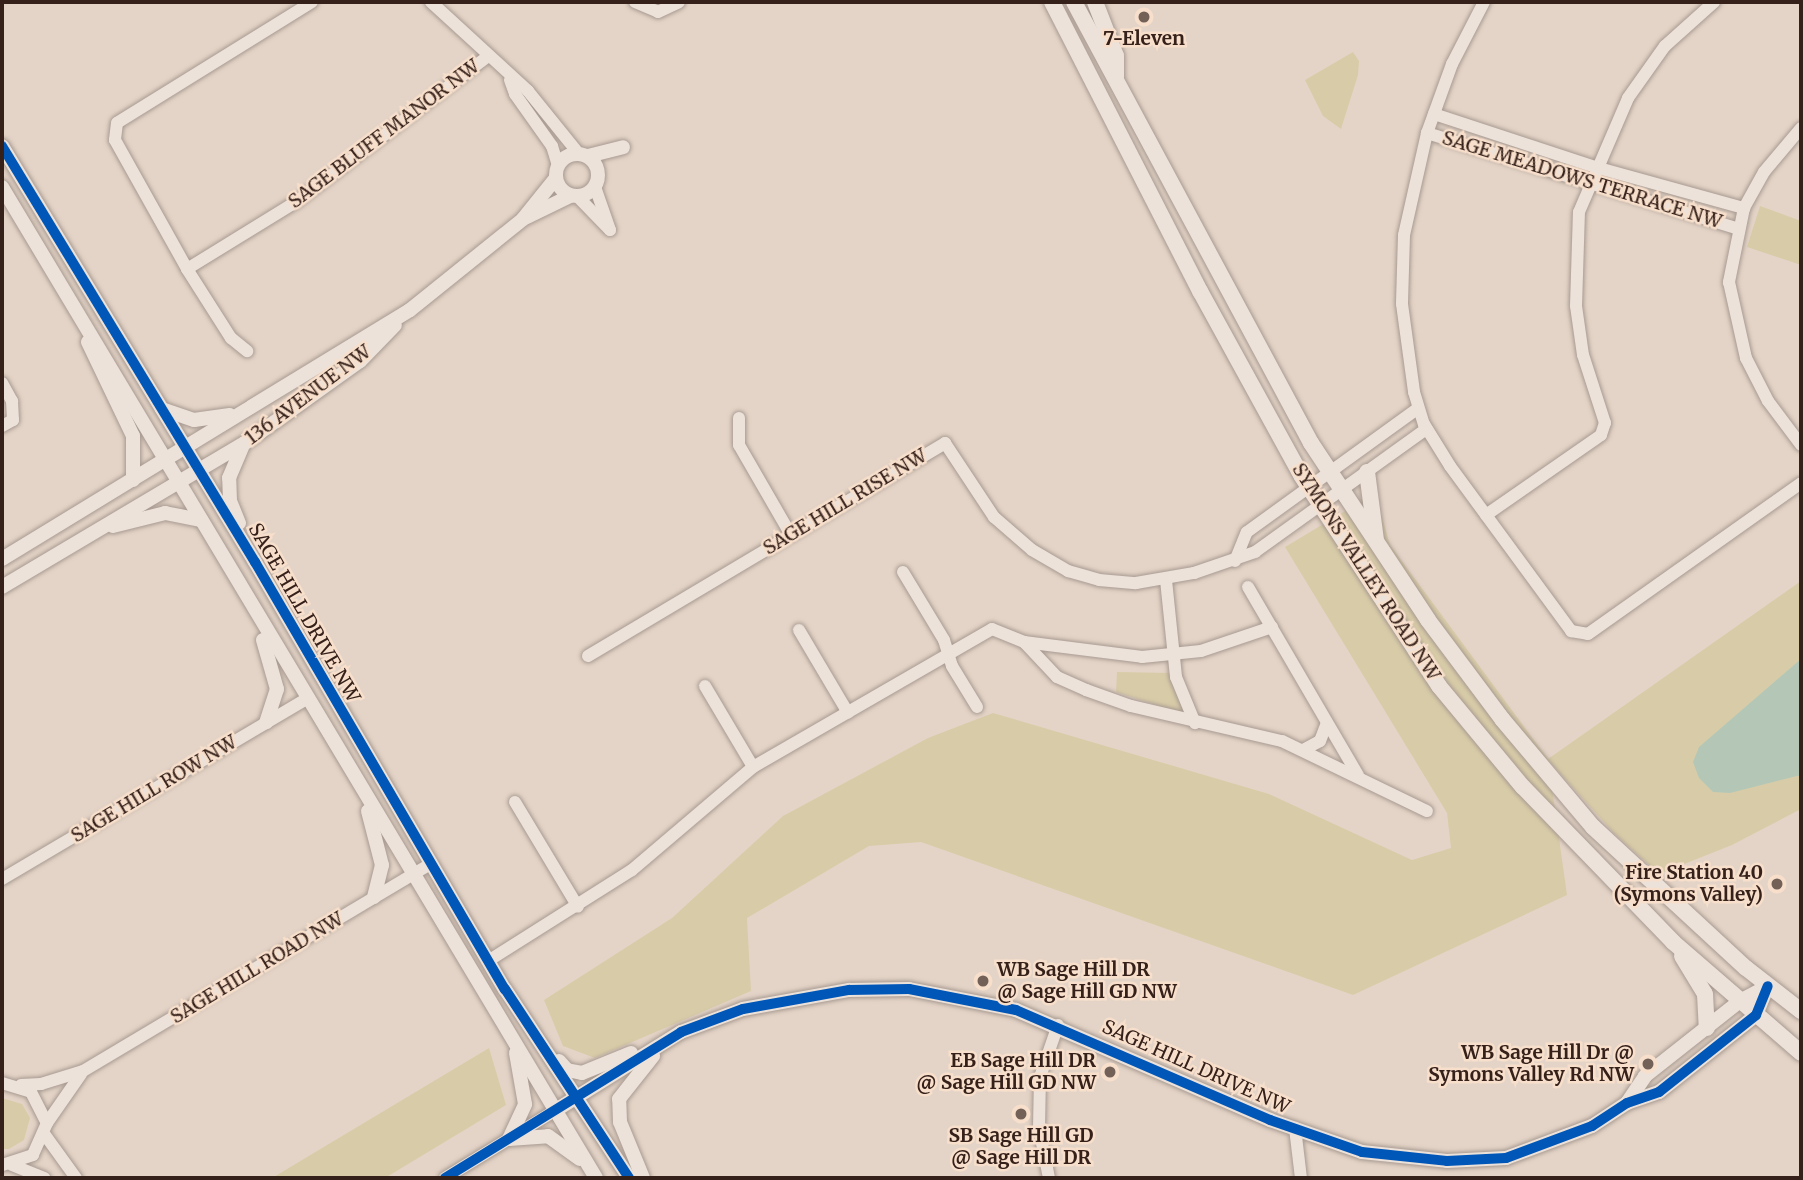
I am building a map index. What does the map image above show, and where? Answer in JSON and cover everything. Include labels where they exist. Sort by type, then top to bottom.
[{"type":"main road","name":"SYMONS VALLEY ROAD NW","points":[[1052,2],[1200,290],[1309,489],[1413,648],[1479,735],[1523,787],[1673,942],[1801,1053]]},
{"type":"main road","name":"SYMONS VALLEY ROAD NW","points":[[1074,2],[1330,474],[1378,550],[1502,719],[1593,827],[1768,986],[1801,1012]]},
{"type":"main road","points":[[1095,2],[1116,56],[1116,79]]},
{"type":"main road","points":[[1367,472],[1378,550]]},
{"type":"main road","points":[[1673,942],[1705,994],[1707,1028]]},
{"type":"street","points":[[247,351],[231,338],[187,269],[114,140],[117,122],[312,2]]},
{"type":"street","points":[[431,2],[510,80],[528,91],[583,155],[597,180],[610,230],[574,196],[557,172],[551,144],[515,94],[510,80]]},
{"type":"street","points":[[635,2],[659,12],[679,2]]},
{"type":"street","points":[[1484,2],[1452,64],[1427,133],[1404,235],[1405,339],[1418,408],[1426,429],[1571,631],[1588,634],[1801,483]]},
{"type":"street","points":[[1486,514],[1601,435],[1605,423],[1583,355],[1576,306],[1579,212],[1595,167],[1628,99],[1665,46],[1714,2]]},
{"type":"street","name":"SAGE BLUFF MANOR NW","points":[[187,269],[296,202],[488,57]]},
{"type":"street","name":"SAGE MEADOWS TERRACE NW","points":[[1434,114],[1595,167],[1744,208]]},
{"type":"street","points":[[1801,128],[1764,172],[1744,208],[1736,228],[1729,282],[1742,346],[1768,401],[1801,445]]},
{"type":"street","name":"SAGE MEADOWS TERRACE NW","points":[[1427,133],[1588,185],[1736,228]]},
{"type":"street","name":"SAGE HILL DRIVE NW","points":[[2,146],[255,562],[488,961],[577,1096]]},
{"type":"street","points":[[557,172],[567,156],[623,147],[597,180]]},
{"type":"street","name":"136 AVENUE NW","points":[[523,219],[557,172]]},
{"type":"street","name":"136 AVENUE NW","points":[[2,587],[244,443],[360,361],[410,310],[523,219],[574,196],[597,180]]},
{"type":"street","points":[[2,187],[168,459],[306,699],[593,1173]]},
{"type":"street","name":"136 AVENUE NW","points":[[2,559],[410,310]]},
{"type":"street","points":[[80,317],[91,351],[133,436],[132,480]]},
{"type":"street","points":[[2,383],[12,401],[13,419],[2,426]]},
{"type":"street","points":[[1235,561],[1247,532],[1418,408]]},
{"type":"street","points":[[162,409],[194,420],[239,413]]},
{"type":"street","points":[[739,418],[739,445],[791,535]]},
{"type":"street","name":"SAGE HILL RISE NW","points":[[588,656],[945,443],[994,517],[1048,560],[1099,580],[1166,580],[1235,561],[1255,552],[1426,429]]},
{"type":"street","points":[[244,443],[230,468],[229,488],[255,562]]},
{"type":"street","points":[[92,533],[165,513],[201,520]]},
{"type":"street","points":[[903,572],[977,707]]},
{"type":"street","points":[[1166,580],[1176,677],[1195,723]]},
{"type":"street","points":[[1248,587],[1358,775]]},
{"type":"street","points":[[253,609],[275,597]]},
{"type":"street","points":[[253,609],[276,682],[275,704],[266,722]]},
{"type":"street","points":[[488,961],[578,907],[632,870],[753,767],[992,629],[1024,642],[1116,657],[1175,654],[1272,627]]},
{"type":"street","points":[[799,629],[848,713]]},
{"type":"street","points":[[1024,642],[1057,677],[1131,706],[1195,723],[1257,734],[1303,750],[1427,811]]},
{"type":"street","points":[[705,687],[753,767]]},
{"type":"street","name":"SAGE HILL ROW NW","points":[[2,879],[306,699]]},
{"type":"street","points":[[1303,750],[1321,741],[1327,723]]},
{"type":"street","points":[[361,790],[382,865],[374,897]]},
{"type":"street","points":[[515,802],[578,907]]},
{"type":"street","name":"SAGE HILL ROAD NW","points":[[2,1083],[41,1084],[83,1071],[430,864]]},
{"type":"street","name":"SAGE HILL DRIVE NW","points":[[1627,1103],[1645,1076],[1740,1001],[1768,986]]},
{"type":"street","name":"SAGE HILL DRIVE NW","points":[[556,1110],[681,1032],[743,1009],[849,990],[909,989],[970,999],[1058,1025],[1295,1128],[1389,1157],[1447,1161],[1506,1158],[1592,1126],[1627,1103],[1658,1092],[1755,1015],[1768,986]]},
{"type":"street","points":[[1049,1178],[1039,1128],[1040,1077],[1058,1025]]},
{"type":"street","points":[[544,1045],[567,1070],[582,1073],[596,1071],[681,1032]]},
{"type":"street","points":[[643,1178],[620,1122],[619,1099],[633,1076],[681,1032]]},
{"type":"street","points":[[509,1139],[525,1104],[511,1035]]},
{"type":"street","name":"SAGE HILL ROAD NW","points":[[7,1165],[33,1155],[46,1129],[83,1071]]},
{"type":"street","points":[[21,1085],[40,1100],[46,1129],[76,1178]]},
{"type":"street","points":[[577,1096],[629,1178]]},
{"type":"street","points":[[445,1178],[556,1110]]},
{"type":"street","points":[[1295,1128],[1301,1178]]},
{"type":"street","points":[[509,1139],[548,1136],[593,1173]]},
{"type":"street","points":[[7,1165],[44,1178]]},
{"type":"shaded area","points":[[1353,52],[1359,61],[1358,75],[1341,129],[1323,116],[1305,80]]},
{"type":"shaded area","points":[[1760,206],[1801,221],[1801,265],[1747,247]]},
{"type":"shaded area","points":[[1375,493],[1390,545],[1548,759],[1801,581],[1801,809],[1732,845],[1659,874],[1613,832],[1548,760],[1567,895],[1353,995],[921,842],[869,846],[747,918],[751,991],[595,1058],[563,1046],[544,1000],[672,918],[783,816],[928,738],[993,713],[1269,794],[1412,860],[1451,848],[1447,813],[1285,547]]},
{"type":"shaded area","points":[[1801,659],[1801,775],[1730,793],[1713,792],[1699,778],[1693,762],[1699,747]]},
{"type":"shaded area","points":[[1117,672],[1171,673],[1187,715],[1116,692]]},
{"type":"shaded area","points":[[489,1048],[506,1105],[385,1178],[272,1178]]},
{"type":"shaded area","points":[[2,1098],[22,1104],[30,1118],[24,1140],[9,1149],[2,1149]]},
{"type":"cycle path","points":[[2,146],[255,562],[505,989],[629,1178]]},
{"type":"cycle path","points":[[445,1178],[681,1032],[743,1009],[849,990],[909,989],[1016,1010],[1270,1120],[1362,1152],[1447,1161],[1506,1158],[1592,1126],[1627,1103],[1659,1092],[1756,1015],[1768,986]]},
{"type":"place","name":"7-Eleven","points":[[1144,17]]},
{"type":"place","name":"Fire Station 40 (Symons Valley)","points":[[1777,884]]},
{"type":"place","name":"WB Sage Hill DR @ Sage Hill GD NW","points":[[983,981]]},
{"type":"place","name":"WB Sage Hill Dr @ Symons Valley Rd NW","points":[[1648,1064]]},
{"type":"place","name":"EB Sage Hill DR @ Sage Hill GD NW","points":[[1110,1072]]},
{"type":"place","name":"SB Sage Hill GD @ Sage Hill DR","points":[[1021,1114]]}]
